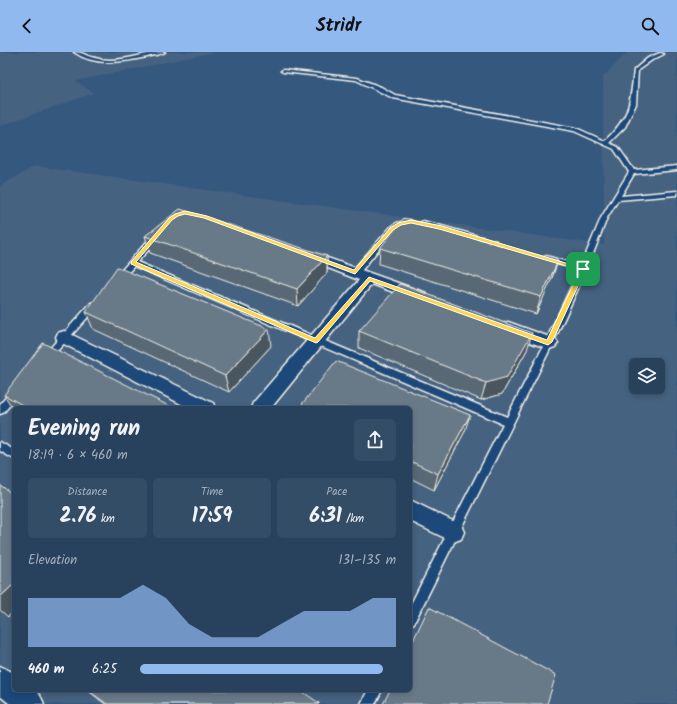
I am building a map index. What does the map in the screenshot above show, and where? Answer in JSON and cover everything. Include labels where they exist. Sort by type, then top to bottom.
[{"type":"street","points":[[288,248],[436,302]]},
{"type":"street","points":[[262,406],[316,341],[362,276]]},
{"type":"street","points":[[496,324],[548,342]]},
{"type":"street","points":[[64,337],[202,406]]},
{"type":"street","points":[[412,511],[453,532]]},
{"type":"lane","points":[[76,52],[101,61],[118,60],[163,52]]},
{"type":"lane","points":[[606,143],[622,127],[633,104],[636,70],[650,59],[662,54]]},
{"type":"lane","points":[[283,71],[356,79],[393,96],[576,130],[616,148],[632,172]]},
{"type":"lane","points":[[632,172],[677,168]]},
{"type":"lane","points":[[412,615],[548,342],[583,269],[604,218],[632,172]]},
{"type":"lane","points":[[617,198],[677,193]]},
{"type":"lane","points":[[362,276],[392,229],[399,224],[423,223],[500,245]]},
{"type":"lane","points":[[112,286],[161,230]]},
{"type":"lane","points":[[538,256],[583,269]]},
{"type":"lane","points":[[133,263],[508,422]]},
{"type":"lane","points":[[40,365],[101,297]]},
{"type":"lane","points":[[0,410],[20,388]]},
{"type":"lane","points":[[0,446],[12,454]]},
{"type":"lane","points":[[368,704],[374,692]]},
{"type":"shaded area","points":[[0,52],[215,52],[76,81],[94,93],[0,126]]},
{"type":"shaded area","points":[[628,52],[677,52],[677,704],[0,704],[0,186],[35,166],[604,245],[603,77]]},
{"type":"building","points":[[180,209],[327,256],[297,289],[145,236]]},
{"type":"building","points":[[404,218],[558,261],[541,297],[380,248]]},
{"type":"building","points":[[117,267],[269,329],[225,376],[86,312]]},
{"type":"building","points":[[400,284],[532,333],[507,377],[486,383],[359,331]]},
{"type":"building","points":[[43,343],[169,406],[24,406],[4,395]]},
{"type":"building","points":[[336,361],[470,415],[438,474],[412,462],[412,406],[301,406]]},
{"type":"building","points":[[0,485],[12,494],[12,586],[0,597]]},
{"type":"building","points":[[429,607],[556,675],[547,704],[383,704],[389,692],[412,692],[412,643]]},
{"type":"building","points":[[91,692],[303,692],[319,703],[318,704],[107,704]]},
{"type":"route","points":[[185,213],[205,217],[355,273],[392,229],[399,224],[411,222],[440,227],[583,269],[548,342],[369,278],[316,341],[133,263],[170,219],[176,215],[185,213]]}]
